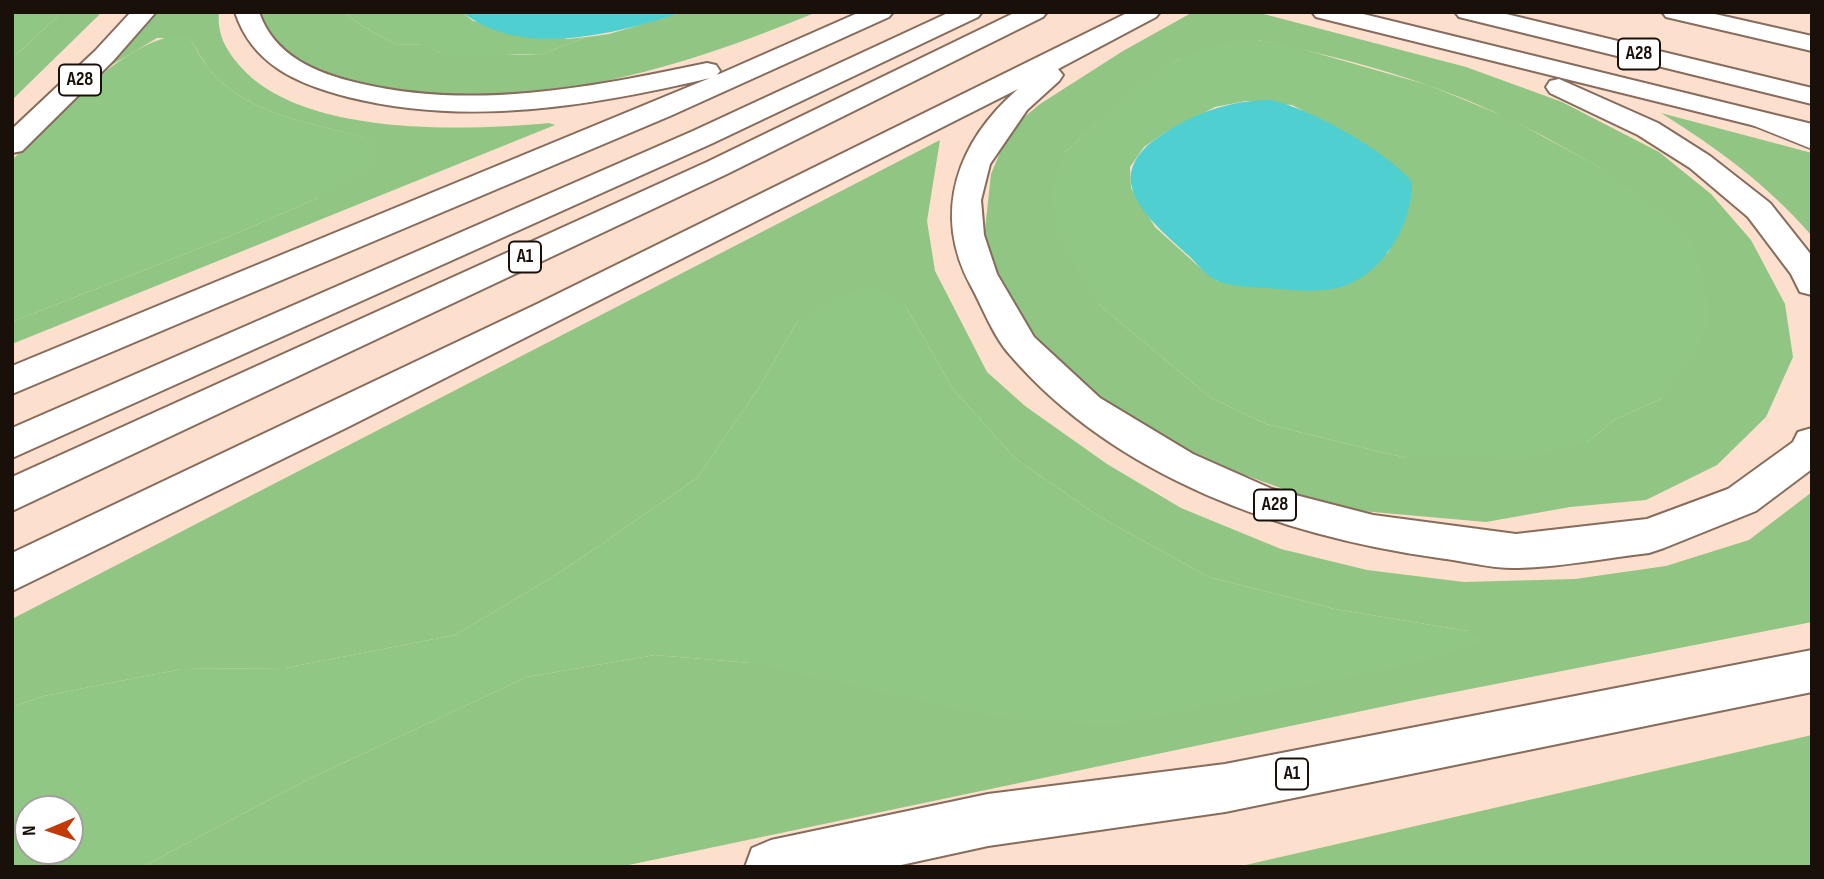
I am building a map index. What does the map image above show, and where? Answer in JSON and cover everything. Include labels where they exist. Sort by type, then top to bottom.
[{"type":"highway","name":"A28","points":[[12,145],[86,75],[144,12]]},
{"type":"highway","points":[[247,12],[250,27],[272,54],[308,78],[370,97],[404,102],[496,105],[547,101],[617,90],[786,54]]},
{"type":"highway","points":[[12,381],[881,12]]},
{"type":"highway","name":"A1","points":[[12,444],[690,143],[970,12]]},
{"type":"highway","name":"A1","points":[[12,495],[705,174],[1035,12]]},
{"type":"highway","points":[[12,573],[737,219],[990,90],[1075,52],[1148,12]]},
{"type":"highway","name":"A28","points":[[1324,12],[1448,45],[1562,69],[1812,132]]},
{"type":"highway","name":"A28","points":[[1467,12],[1812,96]]},
{"type":"highway","name":"A28","points":[[1560,12],[1812,71]]},
{"type":"highway","name":"A28","points":[[1674,12],[1812,44]]},
{"type":"highway","points":[[1685,12],[1812,23]]},
{"type":"highway","name":"A28","points":[[1448,45],[1591,101],[1648,129],[1690,156],[1759,210],[1807,272],[1812,284]]},
{"type":"highway","name":"A28","points":[[1075,52],[1017,104],[994,133],[975,164],[966,200],[968,235],[981,274],[1021,345],[1087,408],[1179,465],[1264,502],[1373,532],[1516,551],[1649,536],[1742,500],[1807,452],[1812,443]]},
{"type":"highway","name":"A1","points":[[771,867],[988,820],[1225,788],[1812,671]]},
{"type":"lane","name":"A28","points":[[1745,116],[1812,144]]},
{"type":"green space","points":[[12,12],[62,12],[12,59]]},
{"type":"green space","points":[[62,12],[102,12],[12,100],[12,59]]},
{"type":"green space","points":[[158,12],[219,12],[223,40],[239,65],[266,88],[301,106],[341,117],[385,124],[430,127],[555,125],[12,344],[12,322],[228,237],[318,198],[373,140],[283,116],[242,97],[223,83],[207,66],[190,38],[157,38],[110,66]]},
{"type":"green space","points":[[259,12],[343,12],[395,44],[425,45],[440,53],[540,55],[587,37],[609,34],[684,12],[817,12],[688,59],[601,82],[512,95],[441,97],[370,90],[347,84],[303,66],[279,49],[259,18]]},
{"type":"green space","points":[[343,12],[462,12],[473,21],[568,39],[587,37],[540,55],[465,58],[440,53],[424,45],[395,44]]},
{"type":"green space","points":[[1193,12],[1256,12],[1466,67],[1562,102],[1659,152],[1711,194],[1751,240],[1785,304],[1793,357],[1766,417],[1717,465],[1646,500],[1570,507],[1486,522],[1339,509],[1189,455],[1098,395],[1024,327],[1003,292],[984,239],[991,174],[1010,129],[1040,104],[1123,51]],"holes":[[[1257,40],[1354,62],[1450,93],[1523,125],[1601,168],[1663,398],[1614,420],[1588,442],[1406,458],[1266,424],[1211,398],[1098,304],[1065,152],[1141,82],[1179,59]]]},
{"type":"green space","points":[[177,35],[190,38],[207,66],[223,83],[242,97],[283,116],[374,140],[381,154],[374,166],[362,175],[318,198],[228,237],[12,322],[12,160],[110,68],[154,42]]},
{"type":"green space","points":[[1257,40],[1295,47],[1428,85],[1511,119],[1601,168],[1671,217],[1692,240],[1704,277],[1710,321],[1697,351],[1663,398],[1614,420],[1588,442],[1525,459],[1406,458],[1266,424],[1211,398],[1098,304],[1059,242],[1051,194],[1065,152],[1141,81],[1179,59],[1204,48],[1229,42]],"holes":[[[1246,101],[1292,105],[1350,135],[1406,217],[1388,253],[1298,290],[1217,281],[1155,227],[1131,188],[1130,167],[1144,147],[1164,133],[1215,107]]]},
{"type":"green space","points":[[1661,113],[1812,153],[1812,236],[1741,168]]},
{"type":"green space","points":[[940,140],[927,221],[935,271],[987,372],[1025,406],[1107,464],[1181,508],[1281,549],[1367,570],[1464,582],[1575,579],[1666,566],[1749,540],[1812,492],[1812,622],[1419,699],[619,867],[142,867],[307,780],[527,677],[655,655],[751,663],[1468,631],[1335,609],[1209,577],[1100,517],[1016,459],[953,389],[905,305],[797,322],[759,387],[697,478],[559,573],[455,635],[285,668],[181,669],[44,696],[12,707],[12,619]]},
{"type":"green space","points":[[874,285],[905,305],[953,389],[1016,459],[1100,517],[1209,577],[1335,609],[1468,631],[1485,641],[1410,665],[1110,726],[994,717],[751,663],[655,655],[527,677],[307,780],[142,867],[12,867],[12,707],[44,696],[181,669],[285,668],[455,635],[559,573],[697,478],[759,387],[797,322],[834,297]]},
{"type":"green space","points":[[1812,735],[1812,867],[1237,867]]},
{"type":"water","points":[[462,12],[684,12],[601,34],[541,39],[486,27]]},
{"type":"water","points":[[1271,100],[1306,112],[1346,132],[1385,157],[1412,182],[1407,215],[1400,232],[1380,261],[1353,282],[1329,290],[1312,291],[1241,286],[1215,280],[1160,229],[1137,200],[1131,185],[1132,169],[1140,154],[1157,138],[1183,122],[1211,110],[1240,103]]}]
